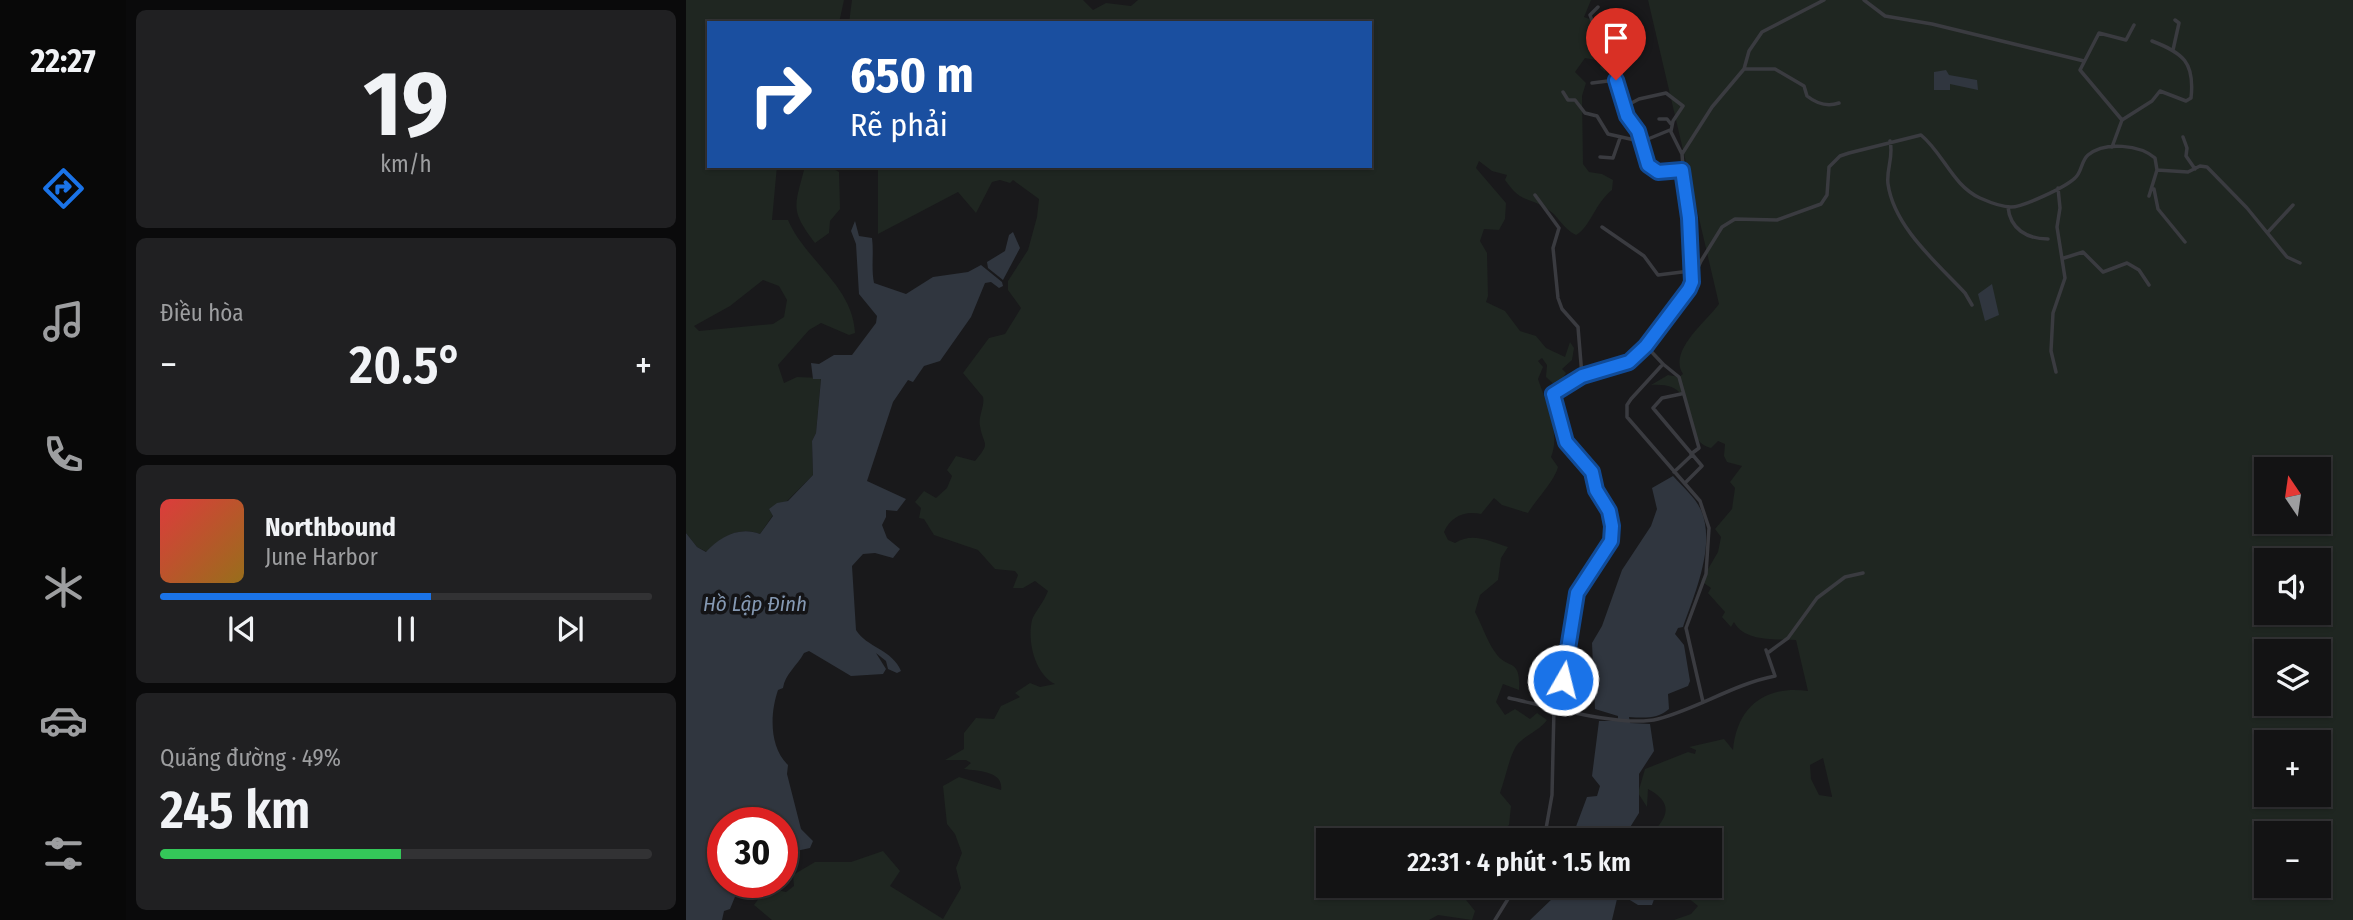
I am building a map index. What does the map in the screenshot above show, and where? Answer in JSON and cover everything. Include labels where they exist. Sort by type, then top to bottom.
[{"type":"street","points":[[1682,154],[1712,107],[1744,69],[1749,51],[1762,32],[1824,0]]},
{"type":"street","points":[[1864,0],[1885,16],[1932,24],[2084,61]]},
{"type":"street","points":[[1598,7],[1590,15],[1591,20],[1611,44],[1616,80],[1624,107],[1638,131],[1649,167],[1658,172],[1682,170]]},
{"type":"street","points":[[2173,52],[2179,23],[2175,20]]},
{"type":"street","points":[[2122,120],[2081,76],[2080,70],[2099,33],[2126,40],[2134,25]]},
{"type":"street","points":[[2112,147],[2122,120],[2152,102],[2160,91],[2190,101],[2192,80],[2183,57],[2152,41]]},
{"type":"street","points":[[1744,69],[1775,69],[1804,86],[1807,96],[1816,102],[1827,106],[1839,103]]},
{"type":"street","points":[[1592,83],[1616,80]]},
{"type":"street","points":[[1563,92],[1568,100],[1575,100],[1585,113],[1597,116],[1608,134],[1639,141]]},
{"type":"street","points":[[1624,107],[1639,99],[1666,93],[1682,106],[1671,129],[1648,139]]},
{"type":"street","points":[[1660,120],[1667,120],[1682,154],[1692,282]]},
{"type":"street","points":[[1546,828],[1552,795],[1554,708],[1566,667],[1577,593],[1612,535],[1609,511],[1596,490],[1592,472],[1566,442],[1553,396],[1560,387],[1582,376],[1624,365],[1646,346],[1692,282],[1700,261],[1722,227],[1735,219],[1777,220],[1821,204],[1827,195],[1829,167],[1840,156],[1921,135],[1965,190],[2008,207],[2074,179],[2088,155],[2112,147],[2132,148],[2152,155],[2157,170],[2149,196]]},
{"type":"street","points":[[2183,137],[2187,148],[2186,156],[2195,169]]},
{"type":"street","points":[[1600,157],[1613,158],[1620,138]]},
{"type":"street","points":[[1890,141],[1893,154],[1888,183],[1905,226],[1965,293],[1972,305]]},
{"type":"street","points":[[2157,170],[2188,172],[2207,167],[2268,232],[2287,257],[2300,263]]},
{"type":"street","points":[[2153,187],[2158,209],[2185,242]]},
{"type":"street","points":[[2056,372],[2051,351],[2053,321],[2064,285],[2064,258],[2057,227],[2060,208],[2058,188]]},
{"type":"street","points":[[1535,195],[1559,228],[1553,248],[1559,298],[1562,309],[1578,327],[1582,376]]},
{"type":"street","points":[[2268,232],[2293,205]]},
{"type":"street","points":[[2008,207],[2009,219],[2015,228],[2031,237],[2048,239]]},
{"type":"street","points":[[1602,227],[1644,256],[1658,275],[1690,271]]},
{"type":"street","points":[[2064,258],[2083,252],[2103,272],[2127,263],[2138,270],[2148,285]]},
{"type":"street","points":[[1646,346],[1679,377],[1681,394],[1699,448],[1674,472]]},
{"type":"street","points":[[1663,364],[1631,399],[1626,413],[1630,423],[1686,483],[1700,502],[1709,534],[1706,574],[1686,628],[1703,702]]},
{"type":"street","points":[[1681,394],[1662,398],[1653,408],[1703,467],[1686,483]]},
{"type":"street","points":[[1509,698],[1613,718],[1656,720],[1775,676],[1768,651],[1788,638],[1817,598],[1845,577],[1863,573]]},
{"type":"street","points":[[1496,920],[1509,898]]},
{"type":"shaded area","points":[[686,0],[844,0],[839,21],[707,21],[707,168],[777,168],[772,220],[788,220],[805,248],[846,301],[855,333],[849,335],[821,323],[809,330],[778,365],[784,383],[797,377],[821,378],[816,433],[812,441],[813,475],[787,501],[769,509],[773,515],[760,534],[745,531],[731,534],[707,552],[697,547],[686,533]],"holes":[[[763,280],[779,286],[787,300],[784,317],[773,324],[699,331],[694,326],[730,306]]]},
{"type":"shaded area","points":[[852,0],[1083,0],[1093,10],[1106,3],[1131,6],[1138,0],[1591,0],[1584,17],[1611,27],[1608,39],[1609,62],[1605,72],[1600,68],[1602,61],[1585,58],[1575,72],[1586,83],[1582,96],[1583,164],[1589,172],[1602,174],[1613,180],[1612,190],[1581,232],[1576,235],[1546,208],[1520,196],[1505,180],[1507,175],[1492,171],[1479,161],[1476,168],[1506,203],[1505,219],[1499,230],[1484,229],[1480,241],[1487,253],[1486,302],[1505,311],[1520,331],[1536,336],[1546,348],[1565,357],[1570,342],[1574,348],[1572,360],[1562,369],[1566,373],[1557,387],[1546,377],[1547,365],[1542,358],[1538,361],[1543,367],[1538,379],[1553,428],[1554,448],[1551,457],[1558,467],[1549,484],[1528,513],[1502,505],[1494,498],[1481,514],[1459,516],[1450,522],[1444,532],[1448,540],[1455,543],[1474,538],[1508,547],[1501,558],[1498,580],[1480,595],[1475,612],[1495,652],[1518,672],[1519,690],[1503,684],[1496,702],[1505,715],[1515,709],[1530,719],[1537,713],[1547,720],[1514,749],[1500,793],[1511,806],[1509,825],[1505,828],[1316,828],[1316,898],[1464,898],[1475,911],[1472,920],[1438,915],[1429,920],[772,920],[754,905],[759,898],[798,898],[798,872],[815,862],[851,862],[883,851],[900,871],[890,886],[943,919],[961,888],[956,868],[962,853],[955,834],[947,824],[943,786],[959,777],[1001,790],[1001,784],[994,776],[964,769],[971,763],[966,760],[945,760],[964,749],[964,733],[976,718],[994,719],[1001,706],[1020,697],[1015,693],[1030,683],[1040,687],[1055,684],[1042,673],[1034,656],[1031,638],[1032,620],[1048,591],[1035,581],[1023,588],[1013,588],[1018,575],[1015,571],[995,569],[978,550],[934,535],[924,519],[919,518],[921,508],[915,502],[924,491],[936,498],[947,488],[952,476],[947,470],[956,456],[975,461],[985,446],[980,422],[983,397],[963,373],[989,338],[1005,334],[1021,308],[1008,290],[1008,281],[1028,250],[1039,199],[1013,180],[1010,183],[1000,180],[992,182],[976,213],[958,192],[878,234],[878,168],[1372,168],[1372,21],[849,21]]},
{"type":"shaded area","points":[[1648,0],[2353,0],[2353,920],[1674,920],[1691,914],[1698,906],[1688,898],[1722,898],[1722,828],[1657,828],[1665,814],[1665,807],[1663,801],[1648,789],[1647,807],[1638,793],[1645,769],[1688,752],[1695,754],[1696,750],[1689,747],[1724,739],[1733,750],[1740,721],[1756,702],[1779,692],[1808,691],[1796,640],[1753,636],[1745,633],[1734,622],[1731,627],[1722,617],[1725,612],[1708,593],[1711,588],[1701,581],[1718,552],[1721,537],[1715,529],[1732,509],[1735,488],[1730,482],[1742,466],[1727,462],[1724,456],[1725,444],[1718,441],[1711,448],[1700,442],[1679,392],[1668,386],[1651,385],[1668,375],[1679,377],[1683,374],[1680,356],[1698,328],[1719,304]],"holes":[[[1823,758],[1832,797],[1819,795],[1811,779],[1810,765]]]},
{"type":"shaded area","points":[[804,168],[832,168],[839,172],[840,209],[830,221],[829,233],[815,243],[798,214],[796,207]]},
{"type":"water","points":[[1946,70],[1949,75],[1977,80],[1978,90],[1950,84],[1950,90],[1934,90],[1934,72]]},
{"type":"water","name":"Hồ Lập Đinh","points":[[855,221],[859,236],[872,238],[874,283],[906,294],[933,277],[968,272],[981,265],[1002,282],[1003,286],[999,288],[991,282],[985,283],[971,317],[940,361],[924,366],[913,382],[908,380],[893,402],[867,481],[906,499],[897,511],[886,510],[882,525],[887,538],[900,549],[893,558],[875,553],[863,554],[852,566],[856,630],[866,641],[892,658],[901,671],[897,673],[888,669],[886,661],[876,653],[886,669],[883,674],[851,676],[809,651],[804,653],[783,688],[778,690],[773,719],[774,739],[788,765],[787,774],[795,807],[707,807],[707,898],[734,898],[730,909],[724,911],[722,920],[686,920],[686,533],[697,547],[706,552],[730,534],[745,531],[760,534],[773,516],[769,509],[777,503],[788,501],[813,475],[812,441],[816,433],[821,379],[813,379],[811,363],[819,364],[834,355],[852,355],[876,323],[877,316],[859,294],[856,244],[851,231]]},
{"type":"water","points":[[1013,232],[1020,248],[1003,280],[988,268],[987,262],[1005,251],[1009,235]]},
{"type":"water","points":[[1992,284],[1999,315],[1985,321],[1978,294]]},
{"type":"water","points":[[1673,476],[1701,510],[1705,524],[1702,569],[1683,627],[1678,628],[1675,634],[1684,645],[1690,681],[1688,686],[1668,694],[1669,709],[1660,715],[1629,717],[1630,723],[1650,724],[1654,751],[1639,774],[1639,813],[1630,828],[1575,828],[1587,797],[1597,796],[1600,786],[1592,776],[1599,721],[1618,721],[1618,716],[1595,709],[1592,643],[1602,626],[1622,570],[1651,526],[1657,509],[1652,488]]},
{"type":"water","name":"Hồ Lập Đinh","points":[[798,817],[801,829],[813,841],[810,848],[798,851]]},
{"type":"water","points":[[1553,898],[1621,898],[1617,899],[1612,920],[1530,920]]},
{"type":"water","points":[[1627,898],[1654,898],[1652,905],[1638,905]]},
{"type":"route","points":[[1563,680],[1577,593],[1611,541],[1612,526],[1609,511],[1596,490],[1591,470],[1566,442],[1553,394],[1560,387],[1582,376],[1629,362],[1646,346],[1668,313],[1685,296],[1692,282],[1689,218],[1682,170],[1658,172],[1649,167],[1644,158],[1638,131],[1627,116],[1616,80]]}]
